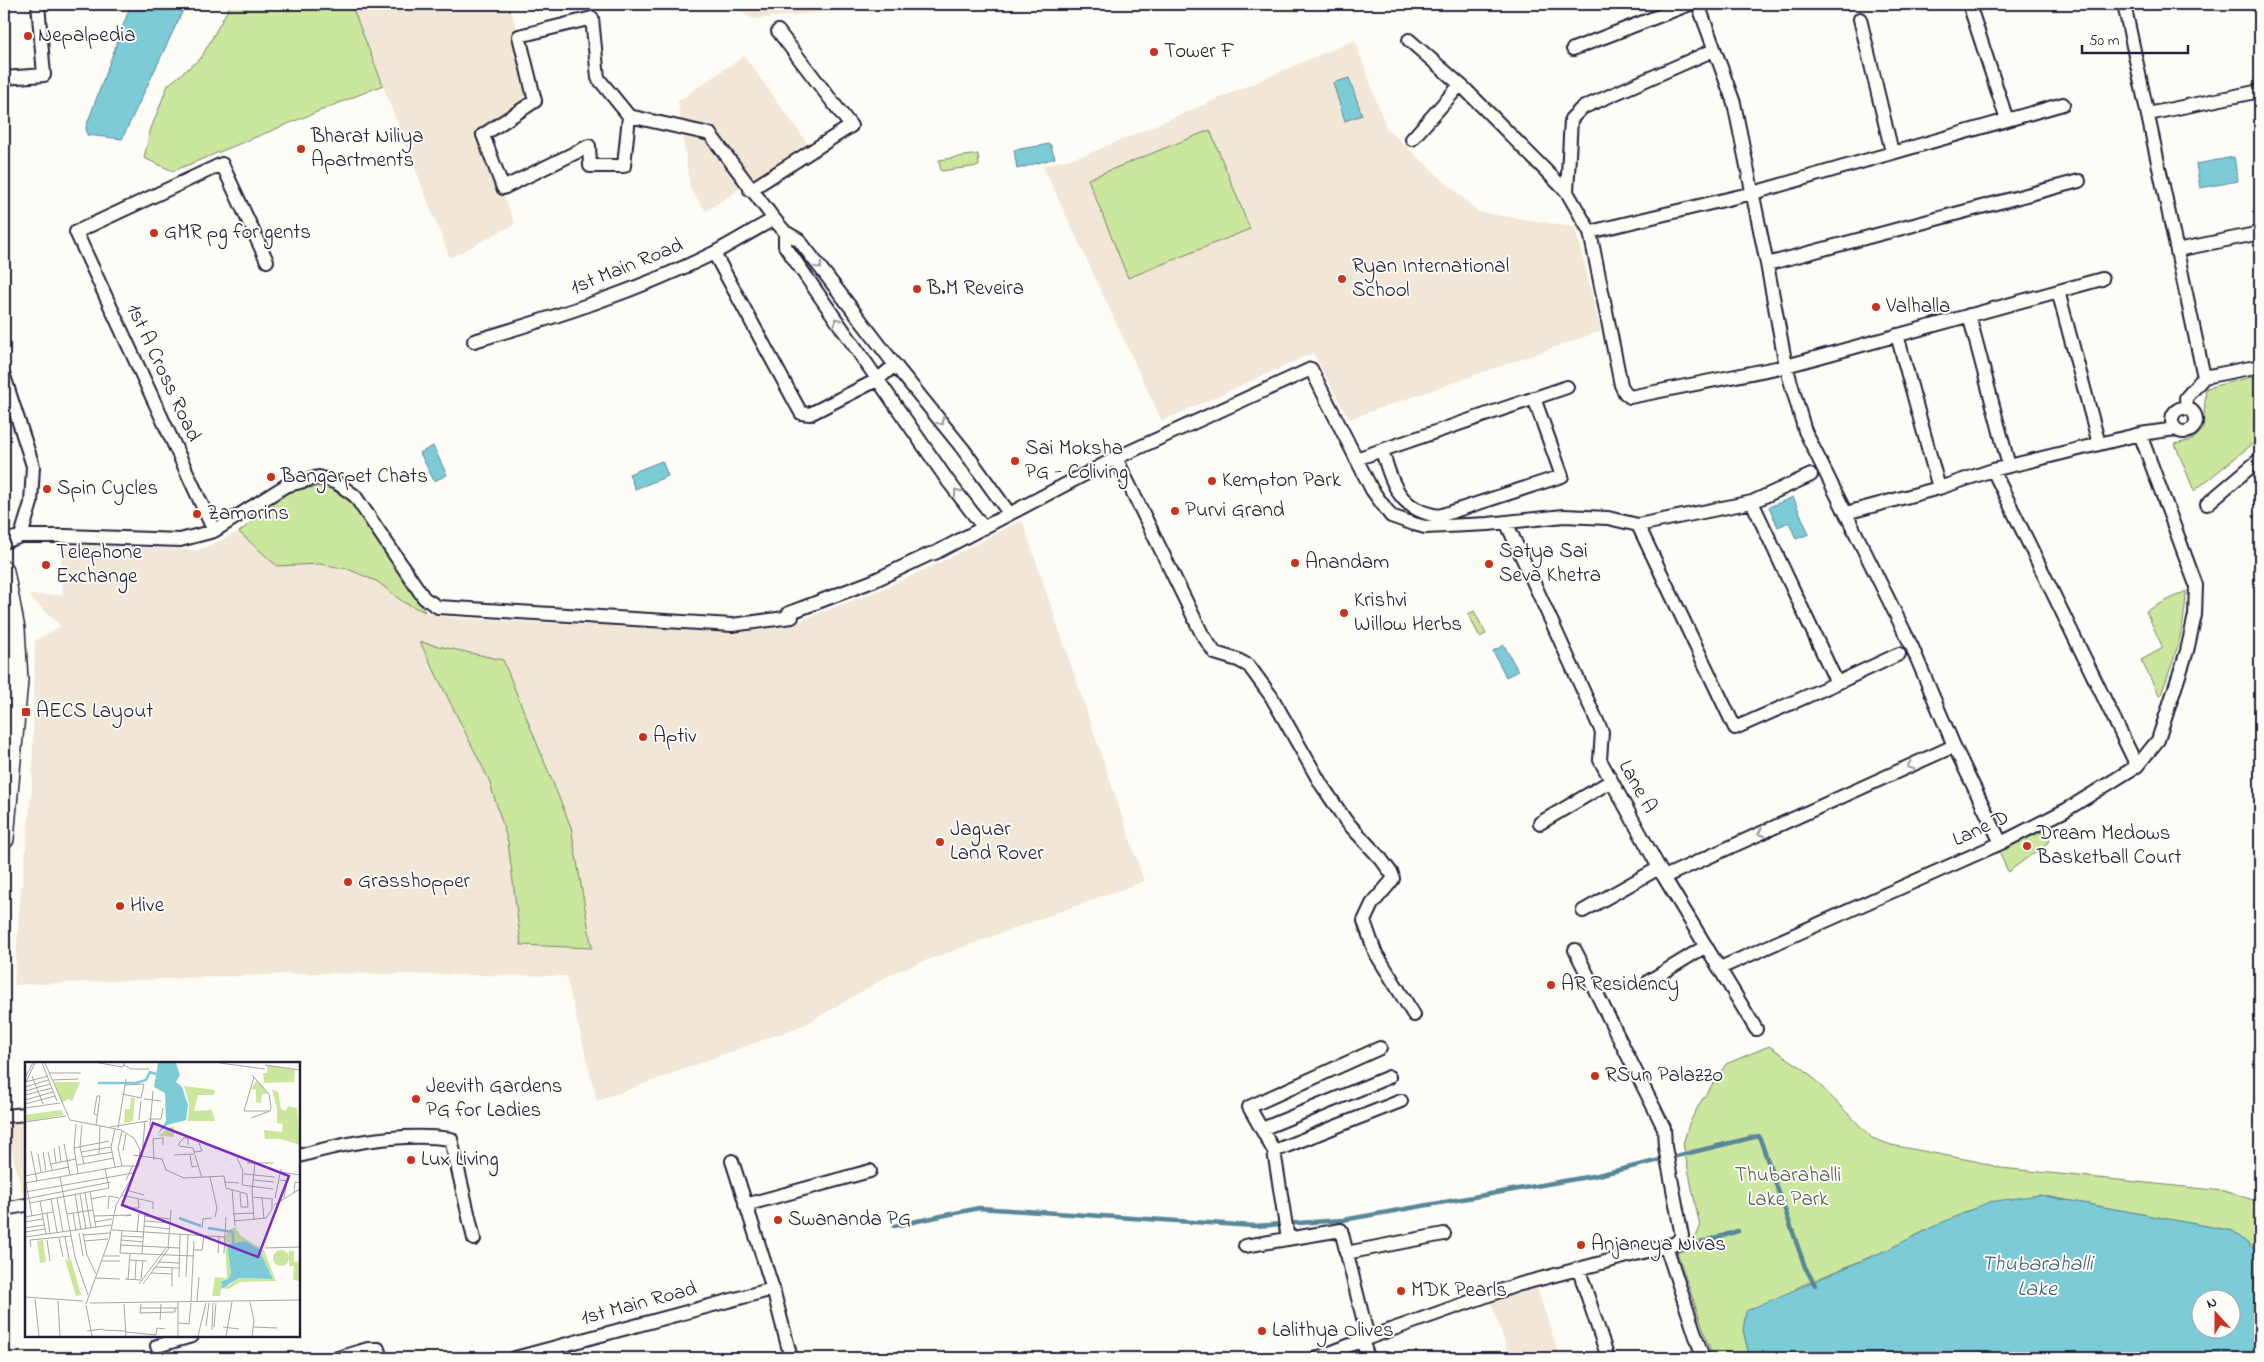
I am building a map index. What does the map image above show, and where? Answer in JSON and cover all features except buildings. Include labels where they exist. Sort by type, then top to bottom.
[{"type":"main road","points":[[4,571],[15,629],[18,680],[4,839]]},
{"type":"street","points":[[4,78],[44,75],[38,4]]},
{"type":"street","points":[[1573,50],[1690,4]]},
{"type":"street","points":[[1698,4],[1734,104],[1768,264],[1786,366],[1805,431],[1912,647],[1954,746],[2001,843]]},
{"type":"street","points":[[1969,4],[2007,120]]},
{"type":"street","points":[[2124,4],[2204,377]]},
{"type":"street","points":[[629,116],[624,166],[590,166],[589,146],[503,188],[483,135],[535,101],[519,36],[592,18],[598,78],[629,116],[710,134],[750,190],[785,232],[799,240],[895,365],[964,448],[1009,513]]},
{"type":"street","points":[[1860,19],[1892,152]]},
{"type":"street","points":[[750,190],[851,126],[778,31]]},
{"type":"street","points":[[1409,40],[1460,85],[1567,192],[1590,232],[1621,385],[1630,396],[1786,366],[2102,279]]},
{"type":"street","points":[[1567,192],[1571,119],[1582,108],[1714,50]]},
{"type":"street","points":[[1412,139],[1460,85]]},
{"type":"street","points":[[2148,114],[2260,91]]},
{"type":"street","points":[[1590,232],[1753,193],[2063,104]]},
{"type":"street","name":"1st A Cross Road","points":[[214,531],[76,232],[222,164],[268,261]]},
{"type":"street","points":[[1768,264],[2079,181]]},
{"type":"street","name":"1st Main Road","points":[[474,342],[553,318],[646,283],[714,253],[774,219]]},
{"type":"street","points":[[785,232],[785,246],[948,481],[984,528]]},
{"type":"street","points":[[2177,250],[2260,233]]},
{"type":"street","points":[[714,253],[802,413],[810,414],[877,380],[895,365]]},
{"type":"street","points":[[2058,291],[2099,444]]},
{"type":"street","points":[[1969,315],[2009,466]]},
{"type":"street","points":[[1897,335],[1939,488]]},
{"type":"street","points":[[2187,408],[2186,398],[2204,377],[2260,366]]},
{"type":"street","points":[[4,542],[21,536],[180,540],[214,531],[285,486],[319,476],[337,483],[355,496],[424,598],[438,607],[732,625],[754,623],[786,617],[789,613],[856,588],[935,553],[1116,458],[1311,369],[1372,490],[1391,516],[1425,527],[1564,516],[1608,518],[1638,525],[1752,502],[1811,475]]},
{"type":"street","points":[[4,376],[33,466],[31,503],[21,536]]},
{"type":"street","points":[[1356,459],[1567,387]]},
{"type":"street","points":[[1382,451],[1392,484],[1405,502],[1422,514],[1439,516],[1562,476],[1534,398]]},
{"type":"street","points":[[2187,408],[2194,413],[2196,419],[2194,426],[2189,431],[2182,432],[2176,429],[2172,422],[2174,414],[2180,409],[2187,408]]},
{"type":"street","points":[[1846,512],[1939,488],[1992,470],[2140,434],[2176,429]]},
{"type":"street","name":"Lane D","points":[[1720,968],[2001,843],[2066,810],[2137,766],[2158,740],[2187,651],[2196,615],[2196,585],[2140,434]]},
{"type":"street","points":[[1116,458],[1202,634],[1215,653],[1238,660],[1249,666],[1271,696],[1321,784],[1346,822],[1382,859],[1392,874],[1393,879],[1372,904],[1364,921],[1375,952],[1414,1015]]},
{"type":"street","points":[[2207,504],[2260,460]]},
{"type":"street","points":[[1992,470],[2137,766]]},
{"type":"street","points":[[1752,502],[1837,684]]},
{"type":"street","name":"Lane A","points":[[1506,522],[1602,732],[1600,760],[1662,872],[1756,1029]]},
{"type":"street","points":[[1638,525],[1736,728],[1837,684],[1899,654]]},
{"type":"street","points":[[1583,910],[1662,872],[1954,746]]},
{"type":"street","points":[[1540,823],[1611,781]]},
{"type":"street","points":[[1648,981],[1706,946]]},
{"type":"street","points":[[1317,1358],[1517,1285],[1666,1246],[1676,1243],[1682,1236],[1666,1152],[1664,1128],[1575,950]]},
{"type":"street","points":[[1287,1228],[1274,1151],[1249,1107],[1380,1048]]},
{"type":"street","points":[[1262,1129],[1389,1077]]},
{"type":"street","points":[[1274,1151],[1400,1101]]},
{"type":"street","points":[[4,1116],[25,1114]]},
{"type":"street","points":[[300,1156],[355,1141],[432,1136],[451,1139],[474,1239]]},
{"type":"street","points":[[732,1161],[750,1204],[791,1358]]},
{"type":"street","points":[[750,1204],[870,1171]]},
{"type":"street","points":[[4,1209],[25,1204]]},
{"type":"street","points":[[1245,1246],[1287,1228],[1341,1230],[1368,1358]]},
{"type":"street","points":[[1346,1254],[1444,1234]]},
{"type":"street","points":[[1666,1246],[1702,1358]]},
{"type":"street","points":[[1579,1270],[1608,1358]]},
{"type":"street","name":"1st Main Road","points":[[515,1358],[773,1289]]},
{"type":"street","points":[[157,1346],[188,1337]]},
{"type":"street","points":[[338,1358],[368,1349],[379,1354]]},
{"type":"shaded area","points":[[351,4],[509,4],[541,105],[483,144],[515,224],[450,258]]},
{"type":"shaded area","points":[[728,4],[908,4],[753,19]]},
{"type":"shaded area","name":"Ryan International School","points":[[1355,40],[1386,128],[1478,212],[1575,227],[1601,331],[1349,419],[1313,353],[1162,421],[1043,166],[1088,154]]},
{"type":"shaded area","points":[[744,56],[808,144],[706,211],[690,189],[678,101]]},
{"type":"shaded area","points":[[325,486],[353,499],[425,612],[441,617],[736,633],[783,627],[878,591],[945,560],[1022,520],[1144,881],[895,972],[806,1024],[597,1101],[566,976],[314,973],[14,985],[32,788],[35,641],[61,626],[28,595],[63,595],[60,544],[199,550],[239,532],[287,493]]},
{"type":"shaded area","points":[[25,1121],[25,1194],[22,1194],[11,1146],[4,1146],[4,1123]]},
{"type":"shaded area","points":[[1537,1288],[1560,1358],[1510,1358],[1491,1302]]},
{"type":"green space","points":[[231,4],[351,4],[383,85],[173,171],[144,158],[150,131],[168,85],[201,58]]},
{"type":"green space","points":[[1210,130],[1250,229],[1128,278],[1088,179]]},
{"type":"green space","points":[[978,154],[979,166],[941,171],[939,160]]},
{"type":"green space","points":[[2260,375],[2260,438],[2194,491],[2175,444],[2192,440],[2203,430],[2206,388]]},
{"type":"green space","points":[[325,486],[354,502],[425,612],[403,602],[378,582],[348,569],[320,564],[277,566],[239,532],[287,493]]},
{"type":"green space","points":[[2186,591],[2181,633],[2160,697],[2141,660],[2163,648],[2146,611]]},
{"type":"green space","points":[[1474,611],[1486,634],[1480,637],[1468,614]]},
{"type":"green space","points":[[420,642],[503,660],[571,827],[592,948],[521,945],[508,842],[489,780]]},
{"type":"green space","name":"Dream Medows Basketball Court","points":[[2046,830],[2050,841],[2008,872],[1999,851]]},
{"type":"green space","name":"Thubarahalli Lake Park","points":[[1769,1046],[1804,1069],[1872,1138],[1891,1145],[1975,1161],[2001,1168],[2224,1191],[2260,1202],[2260,1254],[2233,1231],[2039,1195],[1941,1223],[1889,1249],[1798,1287],[1743,1330],[1750,1358],[1713,1358],[1677,1252],[1692,1247],[1700,1227],[1683,1144],[1689,1124],[1700,1103],[1726,1064]]},
{"type":"water","points":[[131,4],[186,4],[122,139],[87,135],[86,127]]},
{"type":"water","points":[[1349,78],[1362,115],[1345,121],[1333,83]]},
{"type":"water","points":[[1050,144],[1055,158],[1017,169],[1014,150]]},
{"type":"water","points":[[2234,157],[2238,181],[2200,188],[2196,164]]},
{"type":"water","points":[[433,446],[447,475],[434,481],[420,453]]},
{"type":"water","points":[[662,461],[668,476],[635,489],[629,474]]},
{"type":"water","points":[[1793,497],[1809,534],[1796,539],[1789,522],[1778,527],[1769,507]]},
{"type":"water","points":[[1504,645],[1518,671],[1506,677],[1493,651]]},
{"type":"water","name":"Thubarahalli Lake","points":[[2039,1195],[2233,1231],[2260,1254],[2260,1358],[1750,1358],[1743,1330],[1746,1311],[1889,1249],[1989,1202]]},
{"type":"waterway","points":[[894,1226],[979,1208],[1254,1226],[1343,1220],[1598,1175],[1759,1136],[1805,1267],[1815,1285]]},
{"type":"waterway","points":[[1675,1251],[1738,1231]]},
{"type":"place","name":"Nepalpedia","points":[[28,36]]},
{"type":"place","name":"Tower F","points":[[1154,52]]},
{"type":"place","name":"Bharat Niliya Apartments","points":[[301,149]]},
{"type":"place","name":"GMR pg for gents","points":[[154,233]]},
{"type":"place","name":"Ryan International School","points":[[1342,279]]},
{"type":"place","name":"B.M Reveira","points":[[917,289]]},
{"type":"place","name":"Valhalla","points":[[1876,307]]},
{"type":"place","name":"Sai Moksha PG - Coliving","points":[[1015,461]]},
{"type":"place","name":"Bangarpet Chats","points":[[271,477]]},
{"type":"place","name":"Kempton Park","points":[[1212,481]]},
{"type":"place","name":"Spin Cycles","points":[[47,489]]},
{"type":"place","name":"Purvi Grand","points":[[1175,511]]},
{"type":"place","name":"Zamorins","points":[[197,514]]},
{"type":"place","name":"Anandam","points":[[1295,563]]},
{"type":"place","name":"Satya Sai Seva Khetra","points":[[1489,564]]},
{"type":"place","name":"Telephone Exchange","points":[[46,565]]},
{"type":"place","name":"Krishvi Willow Herbs","points":[[1344,613]]},
{"type":"place","name":"AECS Layout","points":[[26,712]]},
{"type":"place","name":"Aptiv","points":[[643,737]]},
{"type":"place","name":"Jaguar Land Rover","points":[[940,842]]},
{"type":"place","name":"Dream Medows Basketball Court","points":[[2027,846]]},
{"type":"place","name":"Grasshopper","points":[[348,882]]},
{"type":"place","name":"Hive","points":[[120,906]]},
{"type":"place","name":"AR Residency","points":[[1551,985]]},
{"type":"place","name":"RSun Palazzo","points":[[1595,1076]]},
{"type":"place","name":"Jeevith Gardens PG for Ladies","points":[[416,1099]]},
{"type":"place","name":"Lux Living","points":[[411,1160]]},
{"type":"place","name":"Swananda PG","points":[[778,1220]]},
{"type":"place","name":"Anjaneya Nivas","points":[[1581,1245]]},
{"type":"place","name":"MDK Pearls","points":[[1401,1291]]},
{"type":"place","name":"Lalithya Olives","points":[[1262,1331]]}]
